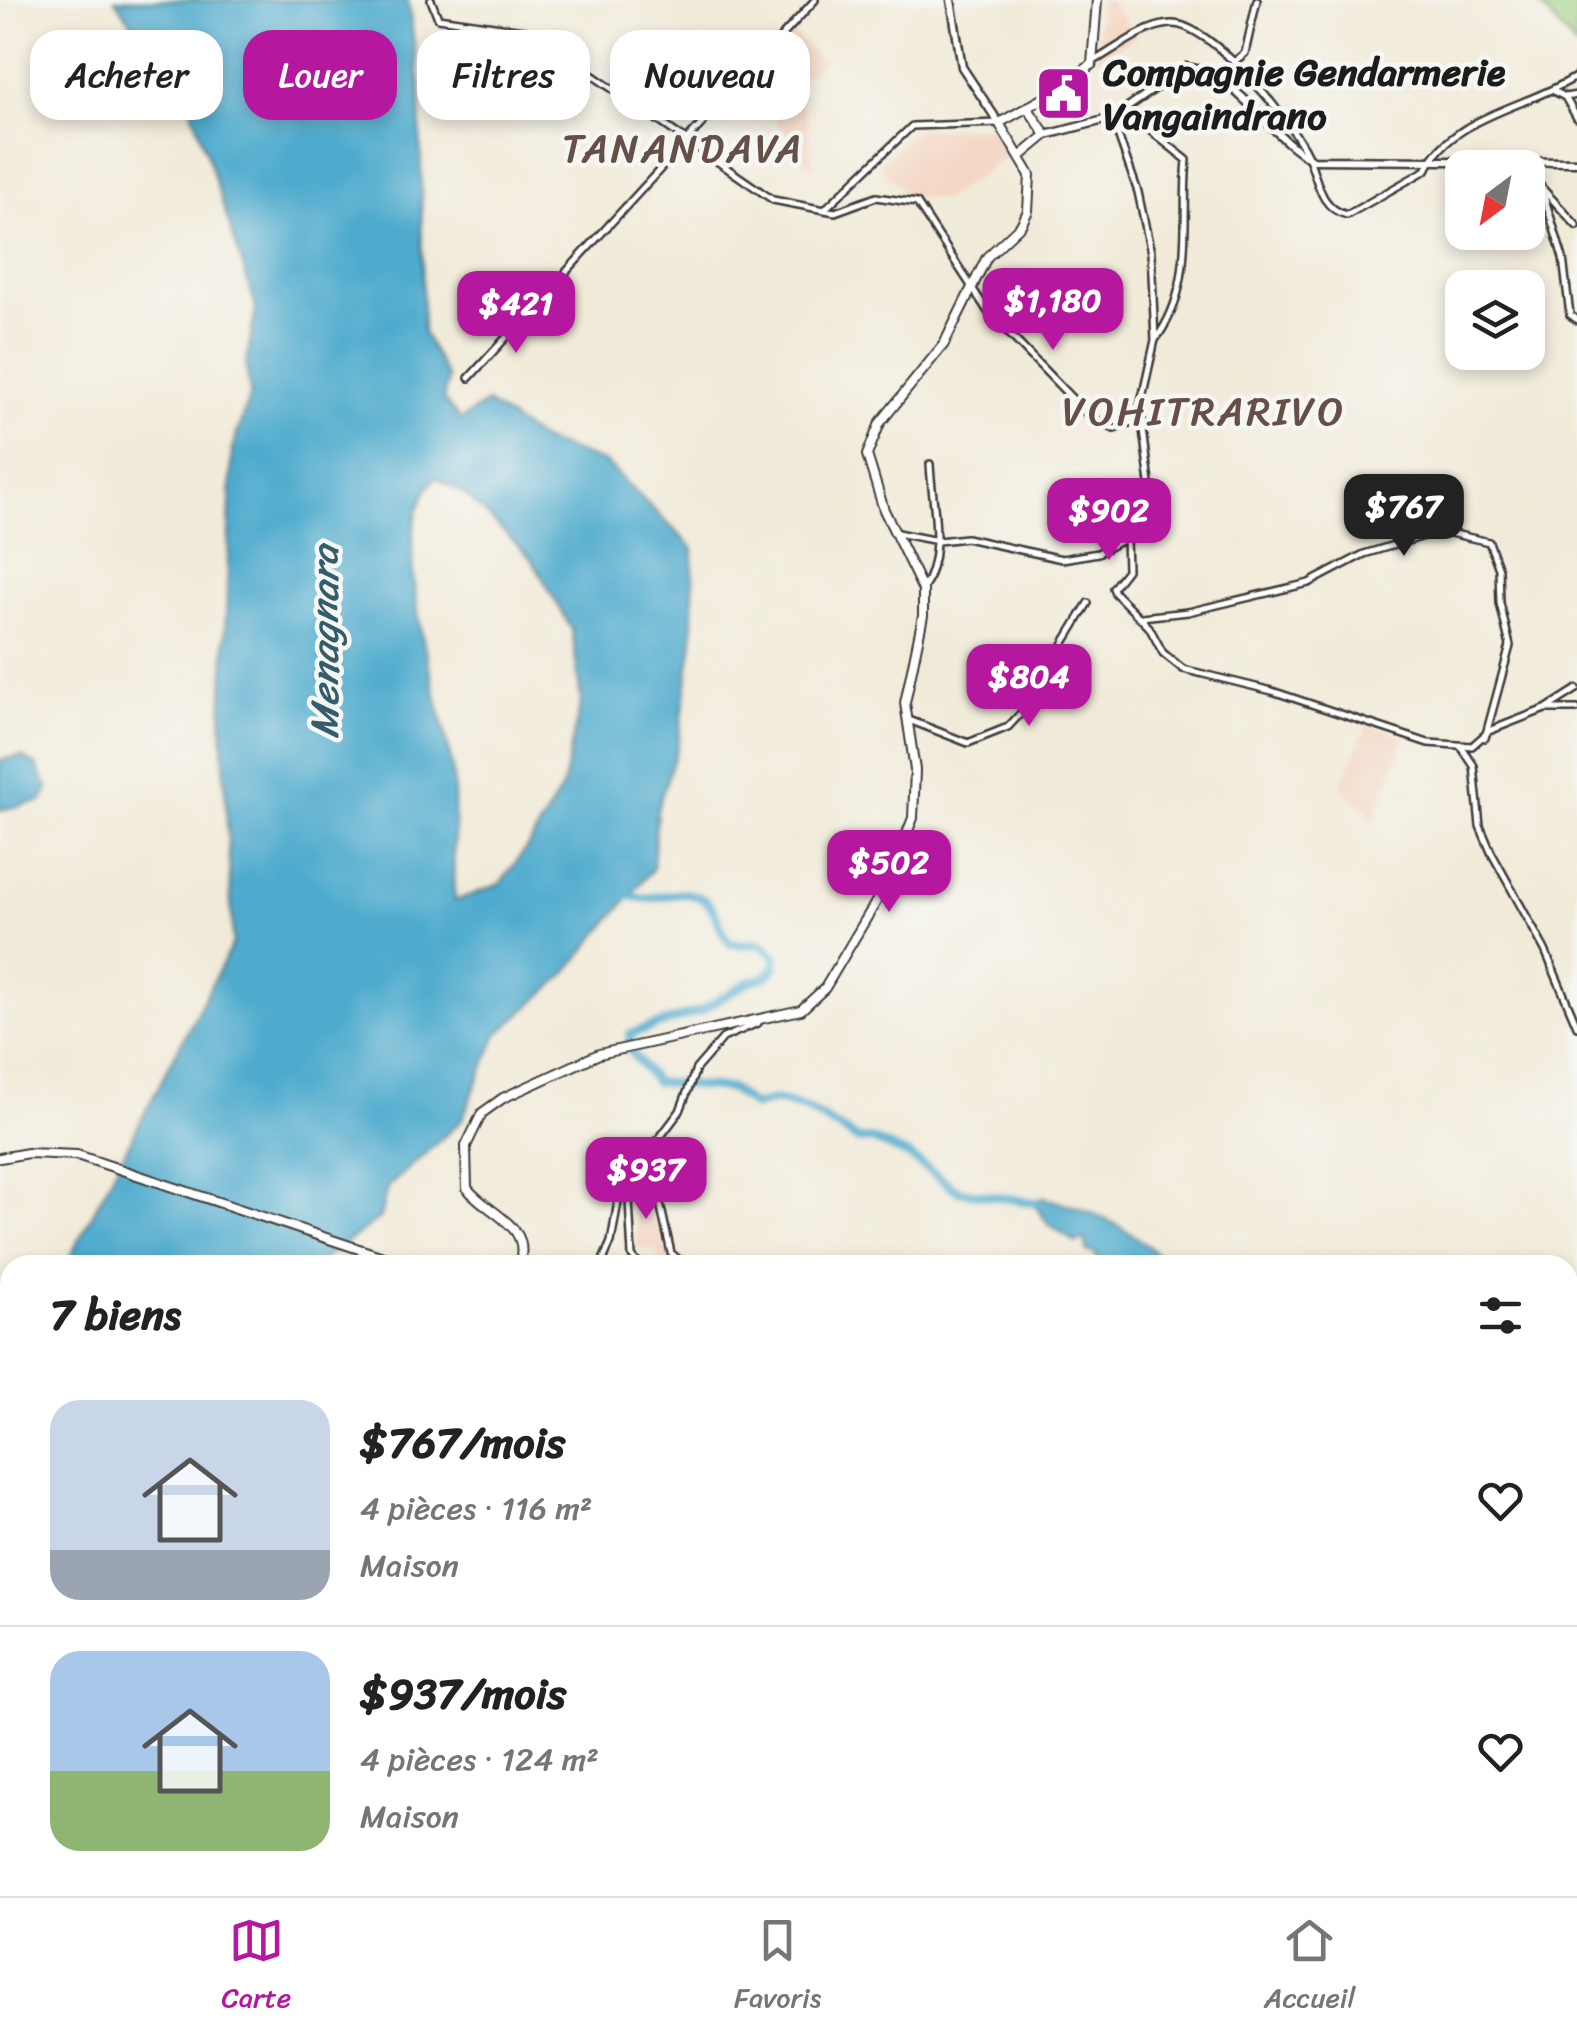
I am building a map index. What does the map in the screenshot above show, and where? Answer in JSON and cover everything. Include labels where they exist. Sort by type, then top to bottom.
[{"type":"main road","points":[[520,1255],[521,1241],[512,1223],[466,1188],[466,1146],[482,1113],[503,1098],[619,1049],[758,1023],[801,1010],[825,988],[901,858],[915,803],[915,770],[906,720],[907,687],[923,616],[924,590],[870,476],[868,448],[880,423],[944,344],[970,284],[1028,211],[1032,182],[1022,155],[999,124],[1057,91],[1094,61],[1097,0]]},
{"type":"main road","points":[[1022,155],[1046,135],[1027,107]]},
{"type":"main road","points":[[0,1158],[56,1153],[101,1163],[378,1255]]},
{"type":"street","points":[[431,0],[438,18],[523,30],[540,39],[773,200],[842,211],[876,197],[917,202],[988,312],[1088,415],[1114,429],[1140,419]]},
{"type":"street","points":[[469,378],[815,0]]},
{"type":"street","points":[[951,0],[962,66],[999,124]]},
{"type":"street","points":[[1235,60],[1245,52],[1257,0]]},
{"type":"street","points":[[1094,61],[1158,26],[1174,23],[1235,60],[1309,158],[1320,192],[1335,212],[1347,214],[1426,170],[1430,160],[1467,127],[1554,91],[1577,76]]},
{"type":"street","points":[[1046,135],[1112,118],[1177,70],[1204,69],[1217,76],[1292,148],[1309,158],[1445,161]]},
{"type":"street","points":[[1554,91],[1565,96],[1577,95]]},
{"type":"street","points":[[1565,96],[1577,118]]},
{"type":"street","points":[[894,533],[938,541],[966,538],[1062,559],[1098,553],[1126,538],[1147,502],[1150,457],[1140,419],[1155,340],[1152,252],[1138,192],[1112,118]]},
{"type":"street","points":[[1112,118],[1148,128],[1187,160],[1183,186],[1189,201],[1182,272],[1176,300],[1155,340]]},
{"type":"street","points":[[826,208],[912,126],[999,124]]},
{"type":"street","points":[[1545,165],[1577,162]]},
{"type":"street","points":[[1545,191],[1577,226]]},
{"type":"street","points":[[1545,202],[1563,258],[1570,315],[1577,320]]},
{"type":"street","points":[[924,590],[934,571],[938,541],[930,464]]},
{"type":"street","points":[[1141,617],[1188,612],[1309,583],[1364,554],[1441,531],[1490,542],[1499,569],[1500,603],[1510,646],[1485,738]]},
{"type":"street","points":[[1126,538],[1127,570],[1114,588],[1141,617],[1163,653],[1183,669],[1272,691],[1428,743],[1462,748],[1577,689]]},
{"type":"street","points":[[906,720],[968,743],[1008,726],[1022,712],[1088,603]]},
{"type":"street","points":[[1544,709],[1577,709]]},
{"type":"street","points":[[1462,748],[1474,766],[1476,804],[1486,839],[1546,950],[1577,1026]]},
{"type":"street","points":[[605,1255],[611,1242],[614,1206],[688,1095],[712,1047],[758,1023]]},
{"type":"street","points":[[649,1153],[672,1255]]},
{"type":"street","points":[[628,1180],[632,1255]]},
{"type":"shaded area","points":[[1099,0],[1110,0],[1136,37],[1097,58]]},
{"type":"shaded area","points":[[810,50],[822,62],[810,73]]},
{"type":"shaded area","points":[[775,120],[807,120],[813,167],[797,153],[793,131],[786,134]]},
{"type":"shaded area","points":[[997,127],[1013,152],[944,200],[907,196],[879,165],[915,130]]},
{"type":"shaded area","points":[[1368,723],[1405,737],[1373,822],[1366,808],[1340,787]]},
{"type":"shaded area","points":[[635,1215],[662,1220],[664,1247],[671,1255],[636,1246]]},
{"type":"green space","points":[[1535,0],[1577,0],[1577,48]]},
{"type":"water","name":"Menagnara","points":[[115,0],[408,0],[417,64],[417,120],[420,120],[423,332],[448,379],[443,399],[460,420],[487,403],[541,440],[606,463],[693,548],[693,641],[678,745],[657,810],[653,868],[563,977],[498,1034],[461,1121],[387,1188],[380,1218],[330,1255],[71,1255],[233,943],[222,726],[232,449],[250,394],[246,365],[256,307],[196,120],[223,120],[223,30],[137,30]],"holes":[[[436,477],[466,495],[531,558],[572,630],[581,701],[562,788],[500,884],[455,901],[453,777],[414,580],[413,540],[420,505]]]},
{"type":"water","points":[[22,756],[36,765],[48,788],[42,801],[0,810],[0,760]]},
{"type":"water","points":[[1042,1198],[1109,1221],[1157,1255],[1096,1255],[1086,1251],[1085,1239],[1076,1243],[1049,1224],[1031,1201]]},
{"type":"waterway","points":[[622,892],[644,898],[682,894],[701,898],[711,907],[731,944],[761,944],[775,956],[775,967],[766,977],[750,981],[700,1011],[630,1034],[630,1050],[655,1082],[731,1089],[754,1106],[775,1100],[807,1109],[857,1139],[873,1140],[908,1155],[958,1191],[1039,1203]]},
{"type":"place","name":"Compagnie Gendarmerie Vangaindrano","points":[[1064,94]]},
{"type":"district","name":"TANANDAVA","points":[[683,148]]},
{"type":"district","name":"VOHITRARIVO","points":[[1204,411]]}]
